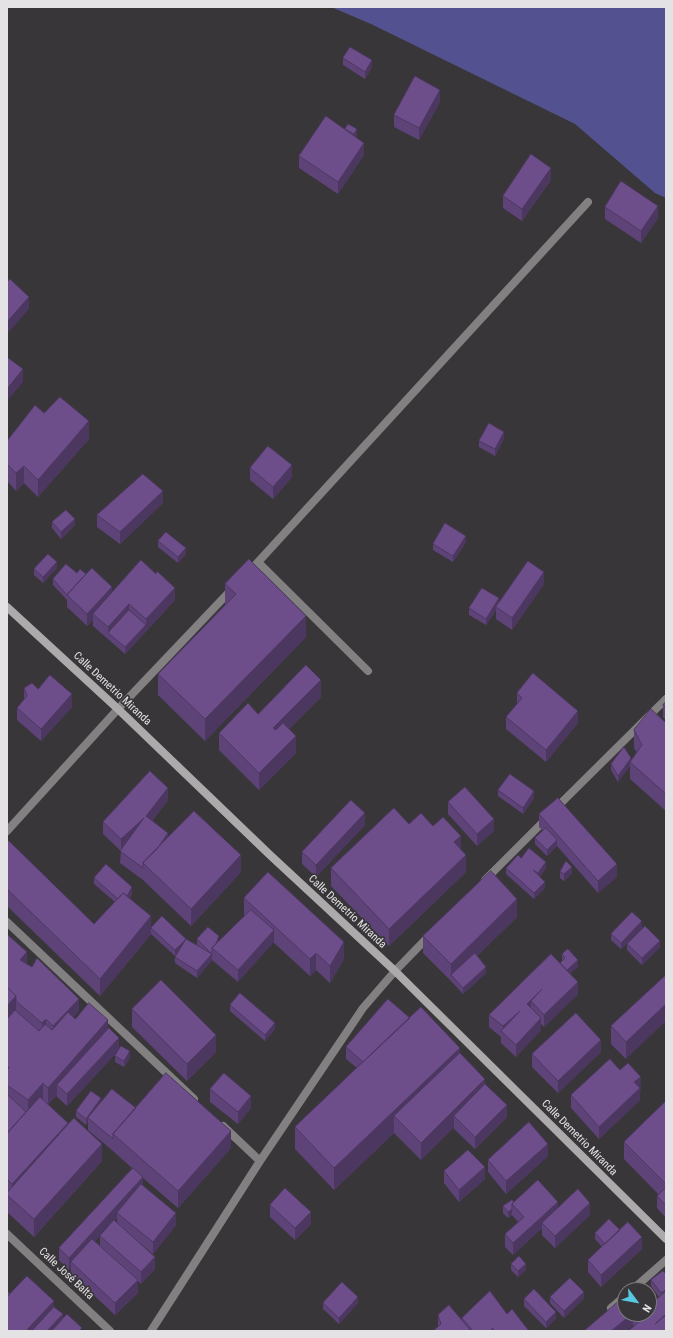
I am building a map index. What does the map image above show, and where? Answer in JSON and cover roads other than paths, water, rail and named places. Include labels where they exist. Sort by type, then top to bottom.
[{"type":"main road","name":"Calle Demetrio Miranda","points":[[7,607],[118,709],[395,971],[666,1239]]},
{"type":"street","points":[[7,831],[118,709],[258,562],[588,202]]},
{"type":"street","points":[[258,562],[368,671]]},
{"type":"street","points":[[478,888],[666,699]]},
{"type":"street","points":[[7,922],[202,1107]]},
{"type":"street","points":[[151,1331],[260,1161],[363,1008],[395,971],[439,926]]},
{"type":"street","points":[[214,1118],[260,1161]]},
{"type":"street","name":"Calle José Balta","points":[[7,1234],[110,1331]]},
{"type":"street","points":[[641,1282],[666,1260]]},
{"type":"street","points":[[602,1316],[617,1303]]}]
